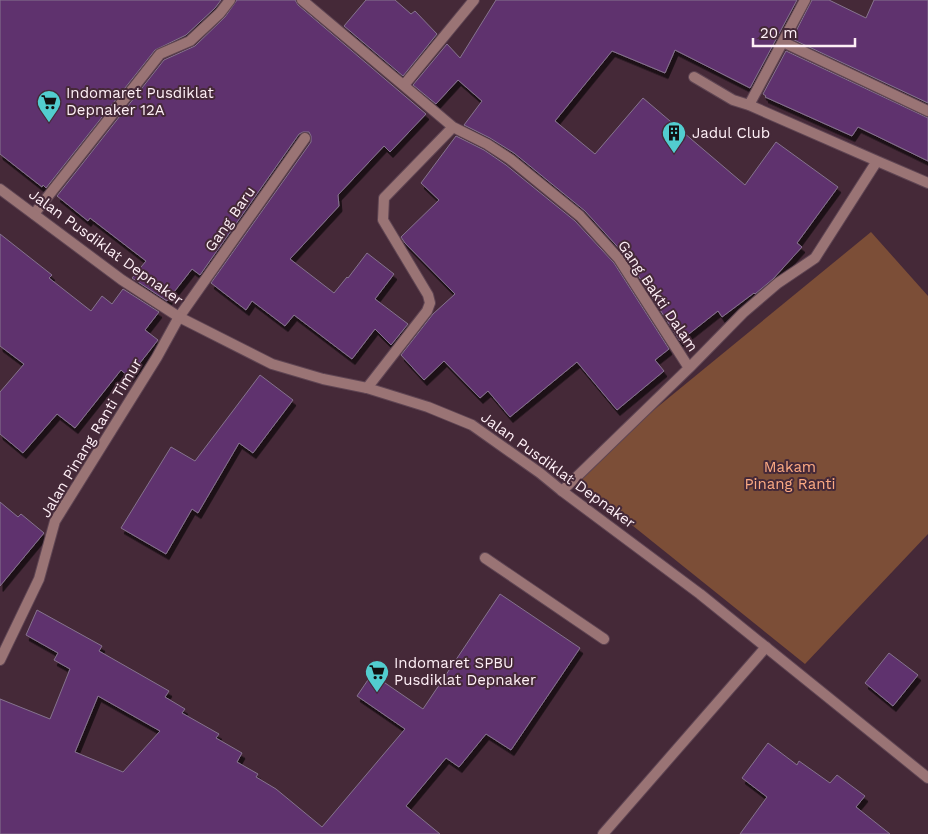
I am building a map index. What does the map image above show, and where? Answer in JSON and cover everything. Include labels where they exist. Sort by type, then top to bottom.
[{"type":"street","points":[[34,214],[160,54],[190,41],[220,13],[230,0]]},
{"type":"street","name":"Gang Bakti Dalam","points":[[302,0],[453,126],[510,159],[580,216],[618,259],[689,368],[562,491]]},
{"type":"street","points":[[404,85],[474,0]]},
{"type":"street","points":[[750,105],[805,0]]},
{"type":"street","points":[[782,42],[928,111]]},
{"type":"street","points":[[694,77],[733,100],[750,105],[928,183]]},
{"type":"street","points":[[367,388],[427,310],[430,303],[428,295],[383,220],[384,198],[453,126]]},
{"type":"street","name":"Gang Baru","points":[[179,317],[305,138]]},
{"type":"street","points":[[689,368],[743,313],[778,283],[815,258],[878,161]]},
{"type":"street","name":"Jalan Pusdiklat Depnaker","points":[[0,189],[122,280],[179,317],[272,364],[323,379],[367,388],[428,407],[472,425],[540,473],[700,594],[928,778]]},
{"type":"street","name":"Jalan Pinang Ranti Timur","points":[[0,660],[39,579],[55,521],[158,357],[179,317]]},
{"type":"street","points":[[485,558],[604,640]]},
{"type":"street","points":[[603,834],[767,648]]},
{"type":"green space","name":"Makam Pinang Ranti","points":[[871,232],[928,296],[928,534],[805,664],[572,477]]},
{"type":"building","points":[[0,0],[221,0],[186,35],[155,50],[46,188],[43,185],[42,187],[0,154]]},
{"type":"building","points":[[237,0],[295,0],[298,5],[426,114],[390,152],[384,146],[338,195],[339,206],[290,259],[334,293],[367,253],[394,274],[375,299],[408,324],[391,345],[375,329],[352,359],[294,315],[285,326],[252,301],[246,310],[211,283],[311,142],[309,132],[299,134],[200,275],[192,269],[167,301],[132,278],[146,261],[90,218],[88,221],[57,196],[164,60],[195,46],[225,17]]},
{"type":"building","points":[[366,0],[395,0],[411,14],[415,11],[437,34],[403,76],[344,26]]},
{"type":"building","points":[[496,0],[797,0],[750,88],[675,50],[665,73],[612,51],[555,121],[595,154],[643,98],[745,185],[776,142],[838,187],[797,243],[802,247],[773,279],[755,294],[722,317],[718,311],[680,341],[625,255],[585,211],[514,153],[464,125],[482,101],[458,80],[436,104],[413,85],[447,44],[460,58]]},
{"type":"building","points":[[812,0],[829,0],[866,18],[874,0],[928,0],[928,103],[792,39]]},
{"type":"building","points":[[786,51],[928,118],[928,161],[858,127],[852,136],[765,97],[763,94]]},
{"type":"building","points":[[456,136],[484,150],[506,165],[575,221],[614,263],[669,349],[655,360],[664,371],[617,410],[577,362],[510,417],[488,391],[480,398],[444,361],[424,380],[401,355],[433,314],[455,294],[401,237],[439,200],[421,183]]},
{"type":"building","points":[[0,234],[52,275],[49,278],[91,311],[102,296],[112,304],[123,289],[159,312],[145,330],[158,340],[129,377],[121,370],[75,428],[57,414],[23,453],[0,434],[0,392],[24,364],[0,346]]},
{"type":"building","points":[[260,375],[293,400],[253,453],[239,443],[198,513],[192,509],[166,554],[121,528],[171,447],[195,461]]},
{"type":"building","points":[[0,502],[18,517],[21,514],[44,533],[0,586]]},
{"type":"building","points":[[500,594],[580,648],[511,750],[486,734],[459,767],[446,758],[406,806],[440,834],[0,834],[0,699],[50,719],[70,669],[54,660],[58,653],[26,635],[37,610],[102,646],[99,651],[169,691],[165,697],[185,709],[182,713],[219,734],[216,738],[242,753],[237,762],[258,774],[256,777],[276,789],[322,827],[405,729],[357,696],[372,674],[423,709]],"holes":[[[98,696],[160,731],[123,772],[75,752]]]},
{"type":"building","points":[[889,653],[918,675],[893,706],[865,683]]},
{"type":"building","points":[[768,743],[797,765],[799,761],[830,783],[837,775],[865,796],[856,807],[890,834],[740,834],[767,797],[742,778]]},
{"type":"place","name":"Indomaret Pusdiklat Depnaker 12A","points":[[49,123]]},
{"type":"place","name":"Jadul Club","points":[[674,154]]},
{"type":"place","name":"Indomaret SPBU Pusdiklat Depnaker","points":[[377,693]]}]
